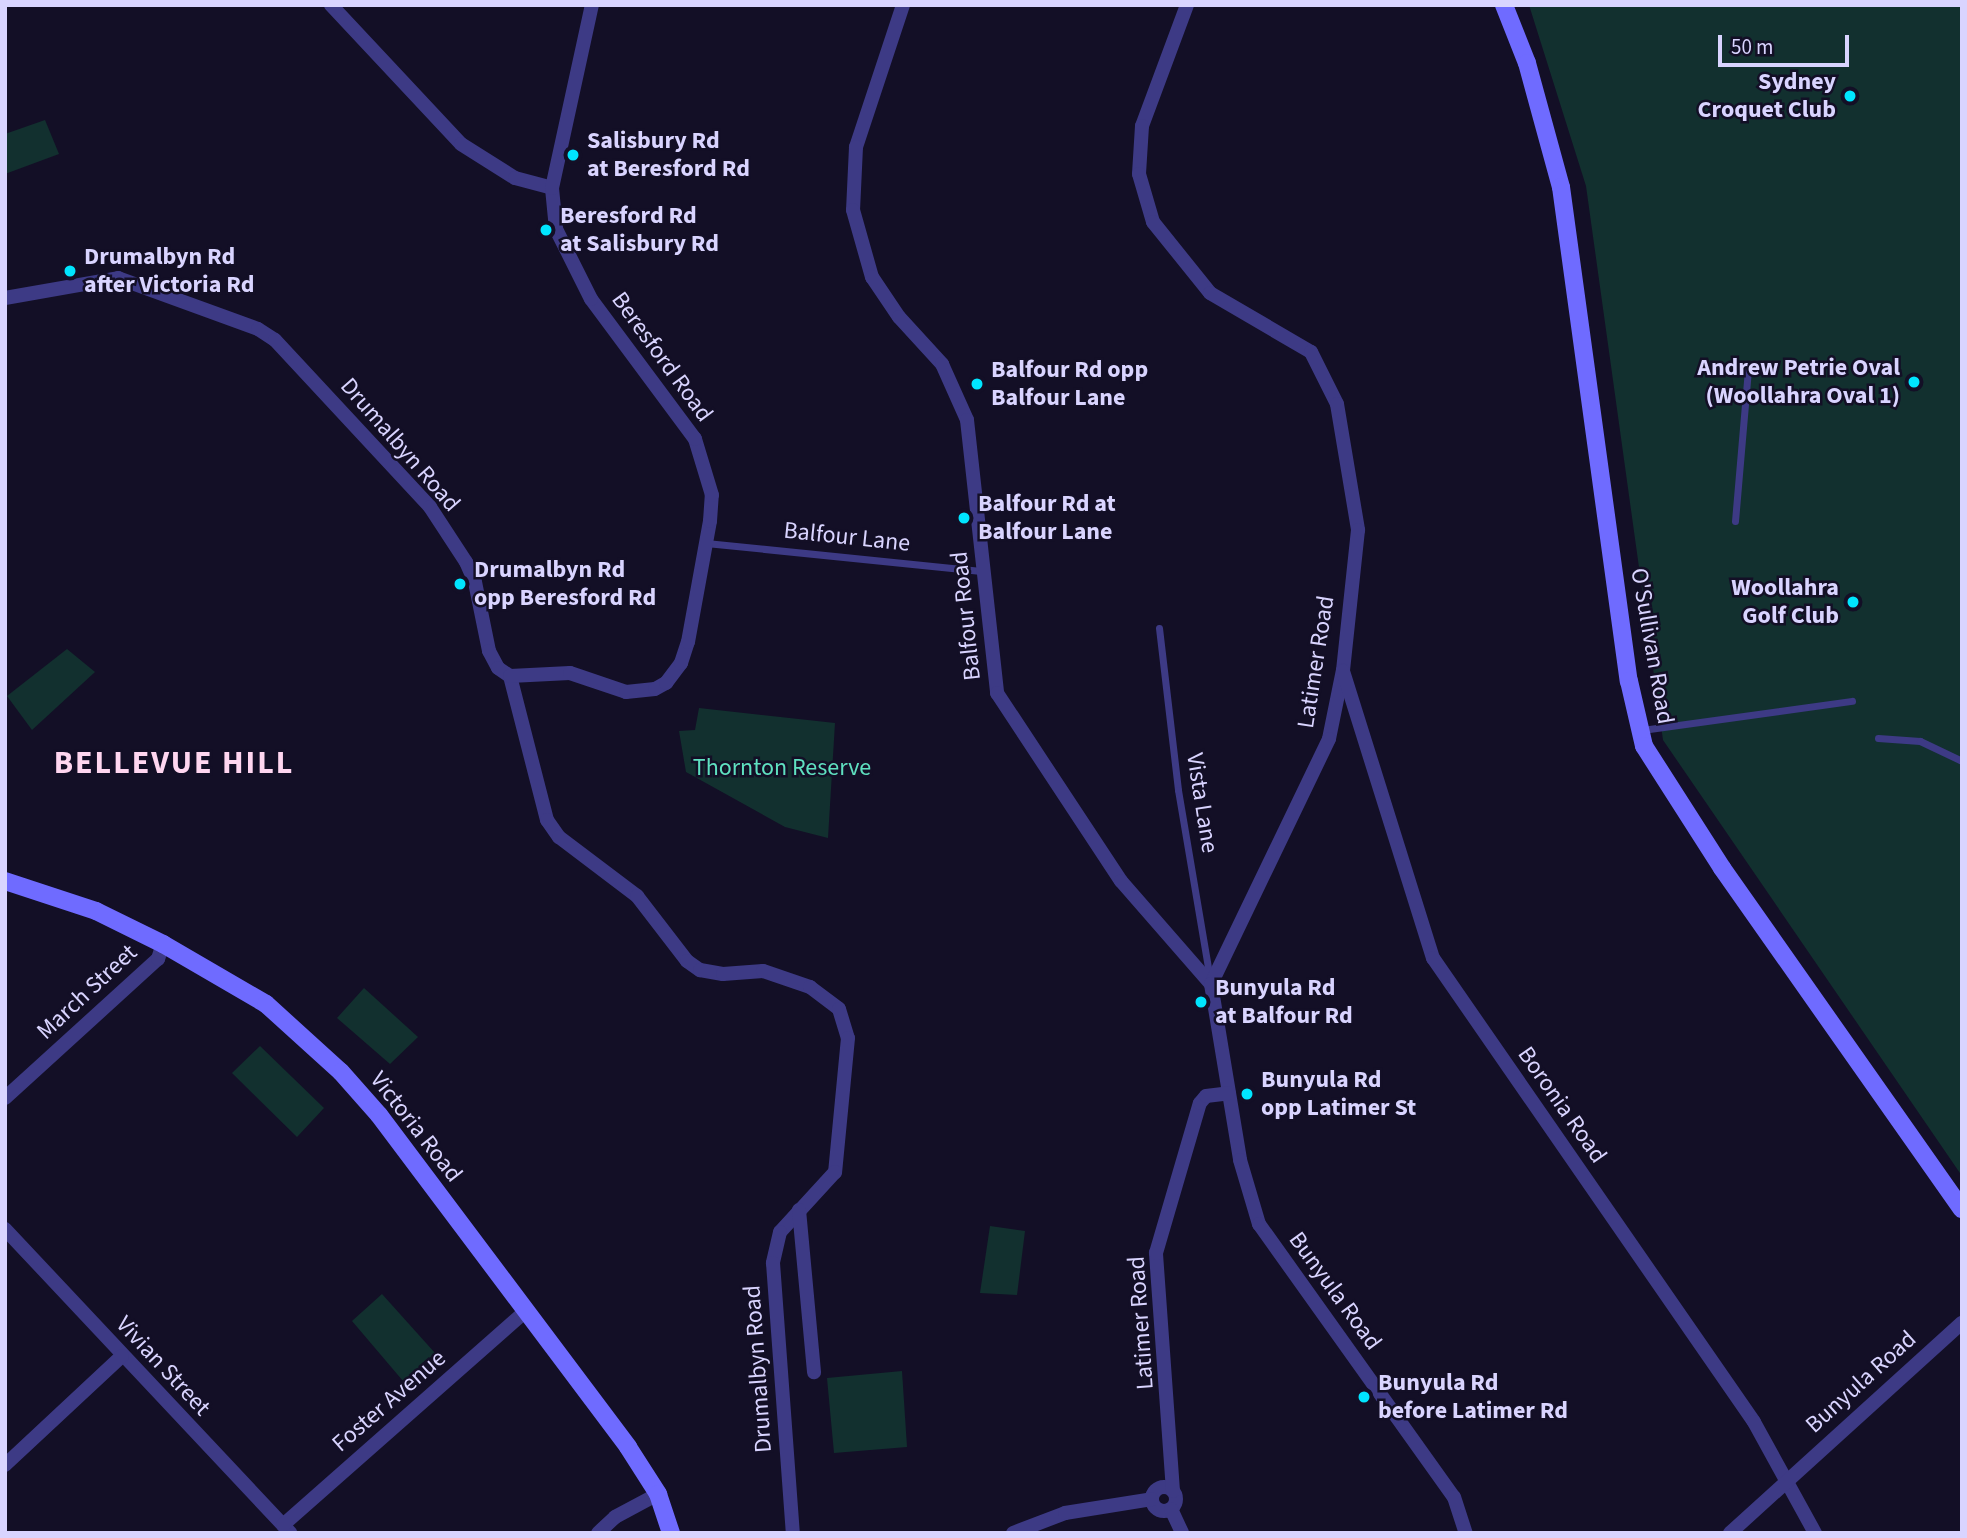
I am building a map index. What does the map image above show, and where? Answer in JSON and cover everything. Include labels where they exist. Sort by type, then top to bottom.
[{"type":"main road","name":"O'Sullivan Road","points":[[1504,5],[1527,64],[1560,187],[1574,307],[1644,746],[1671,793],[1962,1209]]},
{"type":"main road","name":"Victoria Road","points":[[5,881],[96,911],[163,944],[266,1004],[341,1072],[379,1115],[628,1447],[658,1494],[671,1533]]},
{"type":"street","points":[[331,5],[461,144],[514,178],[552,188]]},
{"type":"street","name":"Beresford Road","points":[[510,676],[570,673],[626,692],[655,689],[666,683],[681,663],[688,642],[712,495],[695,439],[575,274],[556,229],[552,188],[592,5]]},
{"type":"street","name":"Balfour Road","points":[[904,5],[856,147],[853,209],[872,277],[899,317],[942,364],[967,420],[993,679],[1002,704],[1070,798],[1121,881],[1211,984]]},
{"type":"street","name":"Latimer Road","points":[[1187,5],[1142,126],[1139,174],[1153,222],[1210,293],[1311,352],[1337,404],[1358,530],[1343,670],[1329,739],[1211,984]]},
{"type":"street","name":"Drumalbyn Road","points":[[5,298],[118,278],[268,335],[430,507],[475,582],[489,651],[498,667],[510,676],[547,820],[559,837],[637,895],[687,961],[700,970],[723,974],[763,971],[810,987],[839,1009],[848,1038],[835,1172],[780,1232],[773,1263],[793,1533]]},
{"type":"street","name":"Boronia Road","points":[[1343,670],[1433,958],[1754,1422],[1815,1533]]},
{"type":"street","name":"March Street","points":[[5,1098],[158,959],[163,944]]},
{"type":"street","points":[[1211,984],[1229,1093]]},
{"type":"street","name":"Latimer Road","points":[[1173,1491],[1156,1253],[1200,1103],[1206,1096],[1229,1093]]},
{"type":"street","name":"Bunyula Road","points":[[1229,1093],[1247,1192],[1259,1224],[1454,1497],[1466,1533]]},
{"type":"street","points":[[799,1210],[814,1372]]},
{"type":"street","name":"Vivian Street","points":[[5,1229],[286,1529]]},
{"type":"street","name":"Foster Avenue","points":[[286,1529],[526,1311]]},
{"type":"street","name":"Bunyula Road","points":[[1730,1533],[1962,1323]]},
{"type":"street","points":[[5,1465],[122,1356]]},
{"type":"street","points":[[1013,1533],[1065,1513],[1152,1499],[1160,1487],[1173,1491],[1177,1500],[1171,1509]]},
{"type":"street","points":[[598,1533],[615,1517],[658,1494]]},
{"type":"street","points":[[1152,1499],[1158,1509],[1171,1509]]},
{"type":"street","points":[[1171,1509],[1182,1533]]},
{"type":"lane","points":[[1735,521],[1748,368]]},
{"type":"lane","name":"Balfour Lane","points":[[706,543],[984,571]]},
{"type":"lane","name":"Vista Lane","points":[[1159,628],[1178,790],[1211,984]]},
{"type":"lane","points":[[1640,730],[1852,701]]},
{"type":"lane","points":[[1878,738],[1920,741],[1962,761]]},
{"type":"green space","name":"Woollahra Golf Club","points":[[1529,5],[1962,5],[1962,1176],[1663,740],[1586,186]]},
{"type":"green space","points":[[45,120],[59,154],[5,174],[5,134]]},
{"type":"green space","points":[[67,649],[95,672],[32,730],[7,696]]},
{"type":"green space","name":"Thornton Reserve","points":[[699,708],[835,723],[828,838],[785,827],[686,772],[679,731],[695,730]]},
{"type":"green space","points":[[364,988],[418,1037],[390,1064],[337,1018]]},
{"type":"green space","points":[[260,1046],[324,1108],[297,1137],[232,1073]]},
{"type":"green space","points":[[990,1226],[1025,1231],[1017,1295],[980,1293]]},
{"type":"green space","points":[[382,1294],[435,1353],[403,1381],[352,1321]]},
{"type":"green space","points":[[902,1371],[907,1447],[834,1453],[827,1378]]},
{"type":"place","name":"Sydney Croquet Club","points":[[1850,96]]},
{"type":"place","name":"Salisbury Rd at Beresford Rd","points":[[573,155]]},
{"type":"place","name":"Beresford Rd at Salisbury Rd","points":[[546,230]]},
{"type":"place","name":"Drumalbyn Rd after Victoria Rd","points":[[70,271]]},
{"type":"place","name":"Andrew Petrie Oval (Woollahra Oval 1)","points":[[1914,382]]},
{"type":"place","name":"Balfour Rd opp Balfour Lane","points":[[977,384]]},
{"type":"place","name":"Balfour Rd at Balfour Lane","points":[[964,518]]},
{"type":"place","name":"Drumalbyn Rd opp Beresford Rd","points":[[460,584]]},
{"type":"place","name":"Woollahra Golf Club","points":[[1853,602]]},
{"type":"place","name":"Bunyula Rd at Balfour Rd","points":[[1201,1002]]},
{"type":"place","name":"Bunyula Rd opp Latimer St","points":[[1247,1094]]},
{"type":"place","name":"Bunyula Rd before Latimer Rd","points":[[1364,1397]]},
{"type":"district","name":"BELLEVUE HILL","points":[[174,763]]}]
